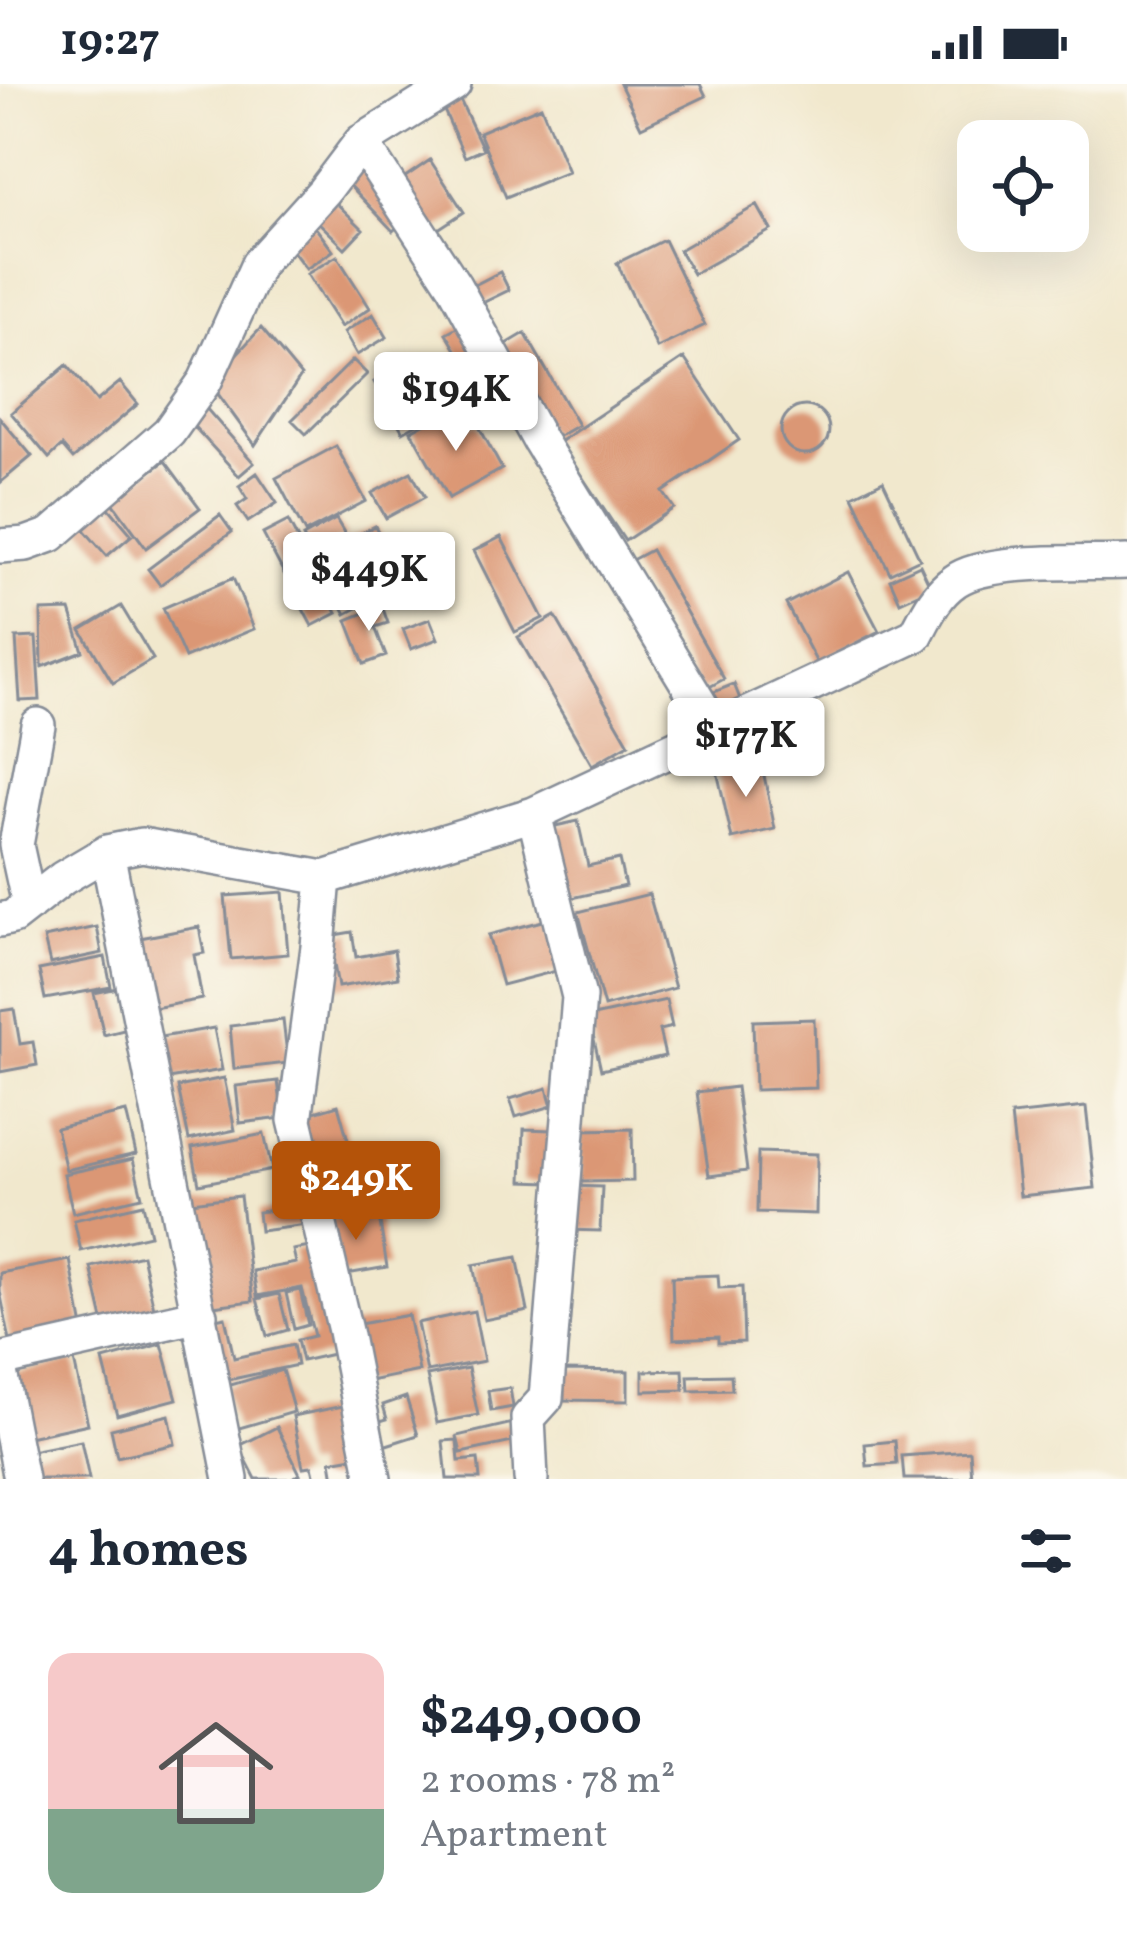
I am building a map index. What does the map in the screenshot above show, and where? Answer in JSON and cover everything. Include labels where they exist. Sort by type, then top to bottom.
[{"type":"street","points":[[0,546],[51,535],[169,432],[205,381],[258,264],[361,142],[454,84]]},
{"type":"street","points":[[361,142],[454,285],[538,440],[714,727]]},
{"type":"street","points":[[14,913],[107,853],[142,845],[324,878],[534,814],[916,635],[933,602],[957,578],[992,567],[1127,562]]},
{"type":"street","points":[[14,913],[16,845],[38,725]]},
{"type":"street","points":[[531,1479],[528,1418],[546,1398],[579,997],[534,814]]},
{"type":"street","points":[[107,853],[231,1479]]},
{"type":"street","points":[[324,878],[295,1120],[374,1479]]},
{"type":"street","points":[[0,1360],[200,1315]]},
{"type":"street","points":[[0,1372],[21,1479]]},
{"type":"building","points":[[620,84],[700,84],[706,96],[641,127]]},
{"type":"building","points":[[460,100],[483,149],[465,157],[443,108]]},
{"type":"building","points":[[541,106],[568,172],[506,197],[479,132]]},
{"type":"building","points":[[430,160],[464,212],[429,235],[395,184]]},
{"type":"building","points":[[360,166],[408,217],[393,231],[345,180]]},
{"type":"building","points":[[328,195],[363,229],[345,248],[310,214]]},
{"type":"building","points":[[757,205],[771,230],[693,274],[679,250]]},
{"type":"building","points":[[312,223],[333,251],[306,269],[286,242]]},
{"type":"building","points":[[664,240],[705,325],[657,348],[617,263]]},
{"type":"building","points":[[337,256],[370,308],[341,327],[307,274]]},
{"type":"building","points":[[500,272],[509,290],[472,308],[463,291]]},
{"type":"building","points":[[373,314],[387,337],[357,355],[344,332]]},
{"type":"building","points":[[466,322],[492,367],[473,378],[446,333]]},
{"type":"building","points":[[261,328],[301,376],[255,445],[210,383]]},
{"type":"building","points":[[525,333],[578,425],[552,440],[500,348]]},
{"type":"building","points":[[684,358],[739,440],[663,492],[674,508],[625,541],[559,442]]},
{"type":"building","points":[[353,360],[367,374],[306,434],[292,420]]},
{"type":"building","points":[[67,365],[97,401],[120,382],[138,404],[73,459],[62,446],[49,458],[11,413]]},
{"type":"building","points":[[386,374],[398,394],[405,390],[422,421],[403,432],[374,382]]},
{"type":"building","points":[[488,381],[500,406],[457,427],[445,401]]},
{"type":"building","points":[[805,406],[822,413],[829,430],[822,447],[805,454],[788,447],[781,430],[788,413]]},
{"type":"building","points":[[205,407],[254,463],[239,476],[189,421]]},
{"type":"building","points":[[444,413],[456,434],[477,423],[502,469],[449,498],[411,431]]},
{"type":"building","points":[[0,418],[32,456],[0,483]]},
{"type":"building","points":[[336,446],[366,501],[305,533],[276,478]]},
{"type":"building","points":[[165,461],[200,508],[146,548],[111,500]]},
{"type":"building","points":[[411,472],[425,497],[386,518],[372,493]]},
{"type":"building","points":[[257,473],[277,503],[248,522],[237,506],[247,499],[239,486]]},
{"type":"building","points":[[883,481],[920,559],[890,573],[853,496]]},
{"type":"building","points":[[103,501],[132,535],[107,556],[78,523]]},
{"type":"building","points":[[220,515],[232,532],[160,585],[148,569]]},
{"type":"building","points":[[336,519],[346,536],[312,554],[303,537]]},
{"type":"building","points":[[288,521],[337,613],[312,626],[263,534]]},
{"type":"building","points":[[375,526],[405,582],[346,614],[315,557]]},
{"type":"building","points":[[501,537],[543,618],[515,632],[474,551]]},
{"type":"building","points":[[651,550],[724,679],[702,691],[628,562]]},
{"type":"building","points":[[920,565],[931,588],[900,602],[890,579]]},
{"type":"building","points":[[848,572],[879,631],[817,663],[786,604]]},
{"type":"building","points":[[233,578],[254,629],[185,658],[163,608]]},
{"type":"building","points":[[121,606],[153,659],[113,683],[81,630]]},
{"type":"building","points":[[382,606],[388,623],[375,627],[386,656],[364,664],[347,620]]},
{"type":"building","points":[[70,610],[83,651],[42,667],[41,611]]},
{"type":"building","points":[[555,616],[629,744],[592,765],[518,637]]},
{"type":"building","points":[[430,619],[438,639],[411,649],[403,629]]},
{"type":"building","points":[[36,637],[40,700],[20,701],[16,638]]},
{"type":"building","points":[[734,684],[742,704],[713,716],[704,696]]},
{"type":"building","points":[[761,761],[775,829],[732,839],[717,771]]},
{"type":"building","points":[[578,821],[588,866],[619,859],[625,886],[568,899],[551,827]]},
{"type":"building","points":[[283,892],[288,954],[231,959],[225,896]]},
{"type":"building","points":[[649,894],[675,988],[604,1007],[578,912]]},
{"type":"building","points":[[550,919],[564,969],[502,985],[488,935]]},
{"type":"building","points":[[97,927],[102,953],[50,964],[44,938]]},
{"type":"building","points":[[199,927],[204,953],[194,955],[202,999],[154,1008],[140,938]]},
{"type":"building","points":[[352,932],[356,957],[394,950],[398,977],[338,987],[329,936]]},
{"type":"building","points":[[105,957],[111,987],[45,999],[39,970]]},
{"type":"building","points":[[118,988],[128,1029],[104,1035],[94,993]]},
{"type":"building","points":[[666,1000],[672,1027],[659,1030],[665,1056],[601,1070],[589,1017]]},
{"type":"building","points":[[14,1009],[20,1044],[33,1042],[37,1065],[0,1072],[0,1011]]},
{"type":"building","points":[[814,1019],[816,1088],[755,1090],[753,1021]]},
{"type":"building","points":[[283,1020],[288,1063],[234,1069],[230,1026]]},
{"type":"building","points":[[214,1028],[222,1070],[162,1080],[155,1038]]},
{"type":"building","points":[[224,1078],[235,1130],[189,1140],[178,1087]]},
{"type":"building","points":[[278,1081],[283,1118],[240,1123],[236,1086]]},
{"type":"building","points":[[736,1087],[747,1171],[709,1176],[697,1092]]},
{"type":"building","points":[[547,1088],[552,1106],[516,1117],[510,1099]]},
{"type":"building","points":[[338,1105],[361,1186],[323,1197],[300,1116]]},
{"type":"building","points":[[1086,1107],[1095,1188],[1020,1196],[1011,1115]]},
{"type":"building","points":[[126,1112],[136,1154],[66,1170],[56,1128]]},
{"type":"building","points":[[524,1129],[551,1130],[549,1182],[522,1181]]},
{"type":"building","points":[[632,1129],[633,1181],[582,1182],[580,1130]]},
{"type":"building","points":[[264,1134],[272,1170],[199,1184],[192,1148]]},
{"type":"building","points":[[758,1152],[817,1154],[816,1214],[757,1212]]},
{"type":"building","points":[[133,1159],[142,1197],[73,1213],[64,1174]]},
{"type":"building","points":[[569,1186],[602,1187],[600,1231],[567,1230]]},
{"type":"building","points":[[240,1196],[253,1301],[204,1307],[191,1202]]},
{"type":"building","points":[[143,1204],[150,1235],[81,1251],[74,1220]]},
{"type":"building","points":[[305,1206],[307,1225],[260,1231],[258,1212]]},
{"type":"building","points":[[378,1210],[387,1267],[335,1276],[325,1219]]},
{"type":"building","points":[[316,1246],[337,1353],[302,1361],[297,1340],[314,1336],[302,1288],[257,1296],[253,1271],[296,1263],[293,1250]]},
{"type":"building","points":[[142,1255],[155,1313],[104,1324],[91,1267]]},
{"type":"building","points":[[517,1257],[528,1311],[484,1320],[473,1265]]},
{"type":"building","points":[[70,1260],[84,1333],[11,1346],[0,1273]]},
{"type":"building","points":[[718,1275],[719,1288],[742,1287],[744,1342],[718,1343],[718,1337],[674,1339],[672,1277]]},
{"type":"building","points":[[300,1290],[308,1325],[294,1329],[286,1293]]},
{"type":"building","points":[[279,1294],[288,1330],[267,1336],[257,1299]]},
{"type":"building","points":[[474,1311],[484,1361],[427,1372],[417,1323]]},
{"type":"building","points":[[408,1315],[419,1371],[360,1383],[349,1326]]},
{"type":"building","points":[[225,1317],[234,1358],[293,1345],[297,1365],[219,1382],[206,1321]]},
{"type":"building","points":[[162,1344],[177,1399],[117,1415],[103,1360]]},
{"type":"building","points":[[74,1361],[88,1424],[24,1438],[10,1375]]},
{"type":"building","points":[[468,1368],[478,1415],[437,1423],[427,1376]]},
{"type":"building","points":[[282,1370],[294,1412],[236,1429],[224,1387]]},
{"type":"building","points":[[564,1370],[628,1371],[628,1401],[564,1400]]},
{"type":"building","points":[[683,1370],[684,1390],[643,1391],[643,1371]]},
{"type":"building","points":[[731,1375],[732,1390],[689,1391],[688,1376]]},
{"type":"building","points":[[510,1388],[513,1407],[491,1411],[488,1391]]},
{"type":"building","points":[[406,1397],[418,1435],[377,1448],[370,1424],[387,1419],[383,1405]]},
{"type":"building","points":[[348,1405],[359,1456],[331,1461],[334,1479],[315,1479],[312,1466],[303,1467],[293,1416]]},
{"type":"building","points":[[169,1415],[175,1444],[117,1457],[111,1429]]},
{"type":"building","points":[[517,1422],[522,1440],[461,1453],[457,1436]]},
{"type":"building","points":[[277,1427],[300,1474],[290,1479],[256,1479],[239,1446]]},
{"type":"building","points":[[457,1440],[459,1461],[478,1459],[480,1479],[447,1479],[443,1441]]},
{"type":"building","points":[[81,1441],[89,1479],[31,1479],[26,1452]]},
{"type":"building","points":[[895,1441],[897,1464],[867,1466],[865,1444]]},
{"type":"building","points":[[970,1451],[972,1479],[904,1479],[902,1456]]}]
